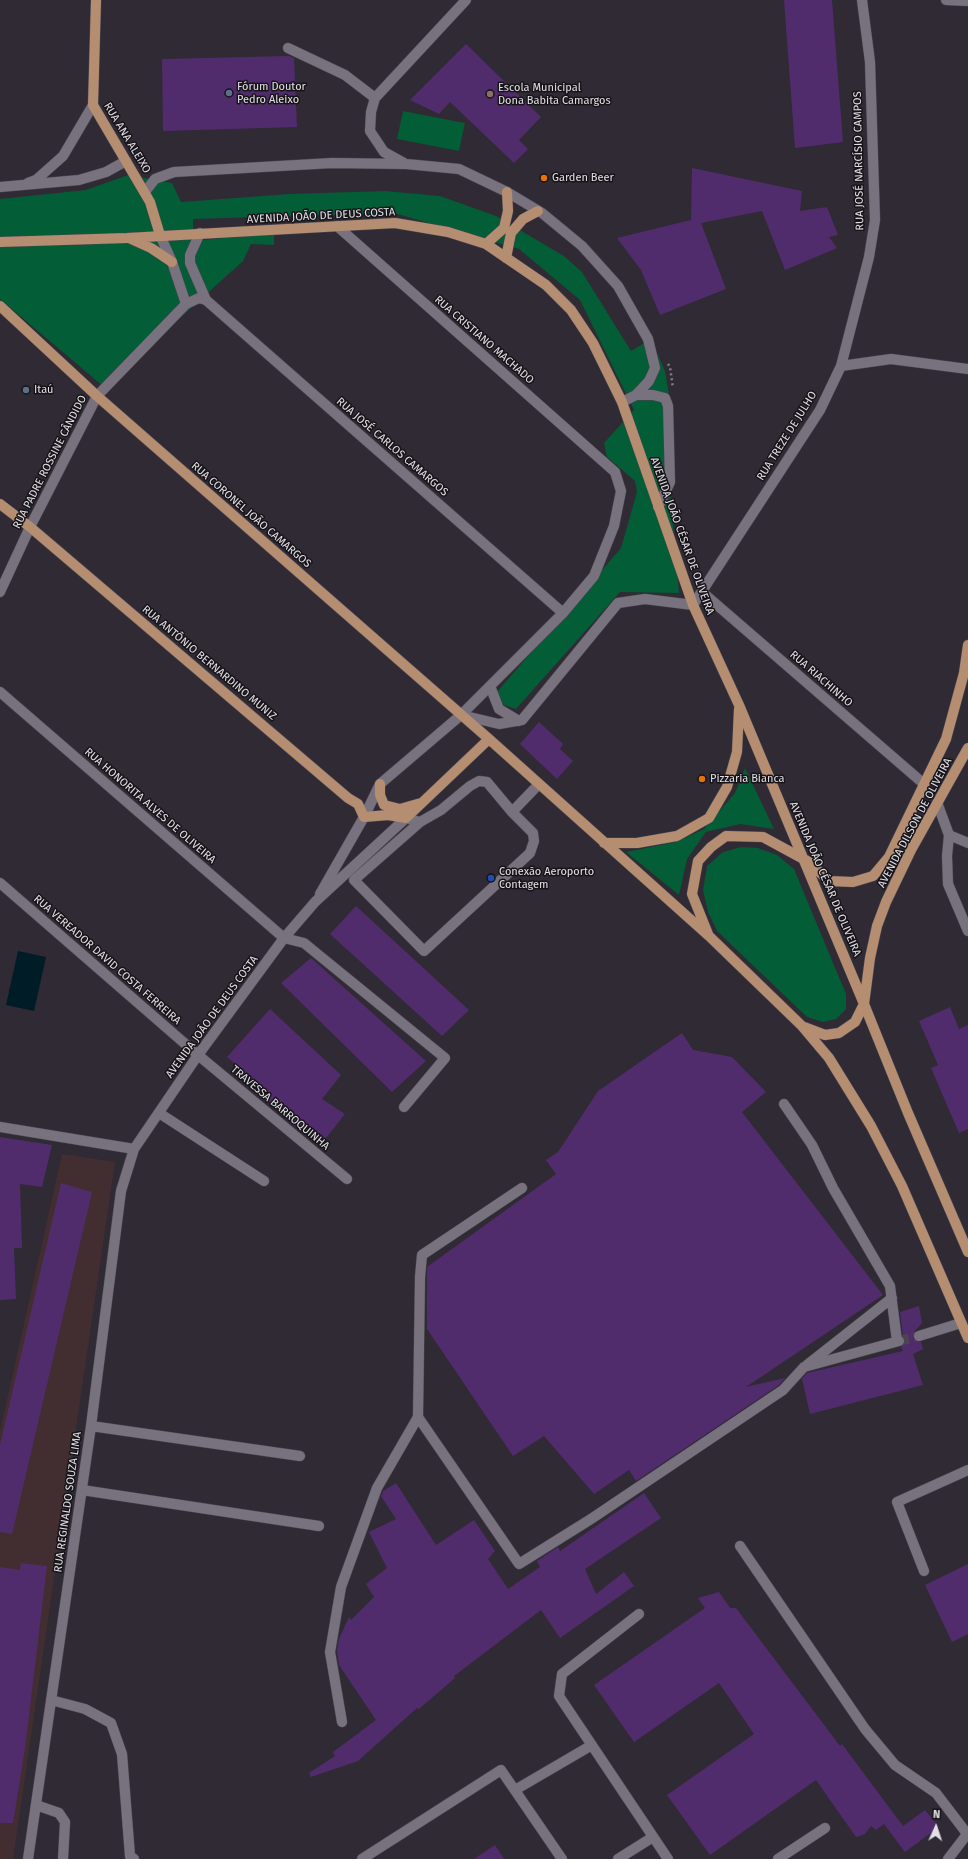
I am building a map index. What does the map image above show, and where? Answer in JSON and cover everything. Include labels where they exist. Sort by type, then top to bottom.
[{"type":"main road","name":"RUA ANA ALEIXO","points":[[96,0],[93,105],[145,192],[150,202],[160,235]]},
{"type":"main road","points":[[486,244],[504,228],[508,211],[507,192]]},
{"type":"main road","points":[[506,258],[511,233],[523,219],[538,211]]},
{"type":"main road","name":"AVENIDA JOÃO DE DEUS COSTA","points":[[0,242],[127,238],[395,223],[448,232],[486,244],[546,285],[572,310],[593,343],[622,402]]},
{"type":"main road","points":[[127,238],[151,248],[172,262]]},
{"type":"main road","name":"RUA CORONEL JOÃO CAMARGOS","points":[[0,306],[97,396],[489,739]]},
{"type":"main road","name":"AVENIDA JOÃO CÉSAR DE OLIVEIRA","points":[[622,402],[693,605],[739,705],[864,1004],[902,1099],[968,1252]]},
{"type":"main road","name":"RUA ANTÔNIO BERNARDINO MUNIZ","points":[[0,504],[30,526],[348,798],[358,804],[364,817]]},
{"type":"main road","name":"AVENIDA DILSON DE OLIVEIRA","points":[[709,936],[692,894],[698,861],[711,847],[726,836],[763,837],[803,859],[829,881],[853,882],[873,876],[889,857],[946,739],[964,673],[968,645]]},
{"type":"main road","points":[[604,843],[637,843],[677,836],[709,818],[727,787],[737,752],[739,705]]},
{"type":"main road","points":[[489,739],[709,936],[802,1026],[829,1058],[871,1126],[902,1186],[968,1338]]},
{"type":"main road","name":"AVENIDA JOÃO DE DEUS COSTA","points":[[406,818],[489,739]]},
{"type":"main road","name":"AVENIDA DILSON DE OLIVEIRA","points":[[864,1004],[870,958],[877,926],[886,902],[911,850],[938,805],[968,748]]},
{"type":"main road","points":[[380,784],[380,795],[384,805],[391,808],[400,809],[423,802]]},
{"type":"main road","points":[[364,817],[388,815],[406,818]]},
{"type":"main road","points":[[802,1026],[825,1035],[839,1033],[855,1022],[864,1004]]},
{"type":"street","points":[[406,164],[384,152],[370,131],[371,112],[375,98],[466,0]]},
{"type":"street","name":"RUA JOSÉ NARCÍSIO CAMPOS","points":[[841,366],[870,257],[875,220],[870,62],[862,0]]},
{"type":"street","points":[[946,0],[968,2]]},
{"type":"street","points":[[288,48],[345,76],[375,98]]},
{"type":"street","points":[[24,185],[36,180],[63,156],[93,105]]},
{"type":"street","points":[[0,187],[79,180],[106,172],[126,161]]},
{"type":"street","points":[[145,192],[155,179],[174,172],[332,163],[406,164],[458,169],[507,192],[538,211],[582,246],[618,286],[648,339],[655,368],[649,381],[636,395],[622,402]]},
{"type":"street","name":"RUA CRISTIANO MACHADO","points":[[337,226],[615,472]]},
{"type":"street","name":"RUA JOSÉ CARLOS CAMARGOS","points":[[200,233],[190,255],[190,263],[206,300],[562,613]]},
{"type":"street","points":[[160,235],[172,262],[186,304],[199,298],[206,300]]},
{"type":"street","name":"RUA PADRE ROSSINE CÂNDIDO","points":[[0,592],[30,526],[97,396],[186,304]]},
{"type":"street","points":[[841,366],[891,359],[968,369]]},
{"type":"street","name":"RUA TREZE DE JULHO","points":[[693,605],[820,410],[841,366]]},
{"type":"street","points":[[636,395],[653,395],[665,398],[668,406],[670,482],[658,507]]},
{"type":"street","name":"AVENIDA JOÃO DE DEUS COSTA","points":[[315,902],[364,817],[380,784],[461,715],[562,613],[594,576],[614,526],[621,491],[615,472]]},
{"type":"street","name":"RUA RIACHINHO","points":[[702,592],[924,784]]},
{"type":"street","points":[[461,715],[499,724],[519,721],[526,715],[618,603],[645,599],[693,605]]},
{"type":"street","points":[[490,686],[499,709],[519,721]]},
{"type":"street","name":"RUA HONORITA ALVES DE OLIVEIRA","points":[[0,692],[284,938]]},
{"type":"street","points":[[479,782],[487,782],[512,812],[533,833],[534,841],[530,853],[424,951],[354,880],[420,822],[441,810],[470,786],[479,782]]},
{"type":"street","points":[[512,812],[539,784]]},
{"type":"street","points":[[938,805],[949,834],[947,856],[948,884],[968,931]]},
{"type":"street","points":[[406,818],[420,822]]},
{"type":"street","name":"AVENIDA JOÃO DE DEUS COSTA","points":[[134,1149],[198,1055],[284,938],[315,902],[406,818]]},
{"type":"street","points":[[949,834],[968,843]]},
{"type":"street","name":"RUA VEREADOR DAVID COSTA FERREIRA","points":[[0,883],[198,1055]]},
{"type":"street","points":[[284,938],[304,944],[445,1058],[404,1108]]},
{"type":"street","name":"TRAVESSA BARROQUINHA","points":[[198,1055],[347,1179]]},
{"type":"street","points":[[784,1104],[812,1145],[833,1188],[890,1286],[898,1341],[804,1367]]},
{"type":"street","points":[[159,1113],[264,1181]]},
{"type":"street","points":[[0,1127],[134,1149]]},
{"type":"street","name":"RUA REGINALDO SOUZA LIMA","points":[[28,1859],[91,1426],[121,1191],[134,1149]]},
{"type":"street","points":[[342,1722],[330,1652],[341,1586],[377,1488],[418,1416],[420,1277],[422,1255],[522,1188]]},
{"type":"street","points":[[418,1416],[519,1564],[591,1519],[783,1390],[804,1367],[892,1298]]},
{"type":"street","points":[[919,1336],[961,1323]]},
{"type":"street","points":[[91,1426],[300,1456]]},
{"type":"street","points":[[924,1571],[897,1502],[968,1470]]},
{"type":"street","points":[[82,1490],[319,1526]]},
{"type":"street","points":[[740,1546],[865,1729],[895,1765],[936,1793],[968,1834],[948,1859]]},
{"type":"street","points":[[639,1614],[562,1674],[559,1696],[668,1859]]},
{"type":"street","points":[[51,1700],[85,1709],[111,1723],[122,1754],[131,1858]]},
{"type":"street","points":[[515,1790],[592,1745]]},
{"type":"street","points":[[362,1859],[501,1770],[562,1859]]},
{"type":"street","points":[[36,1806],[59,1812],[65,1822],[64,1858]]},
{"type":"street","points":[[778,1859],[825,1828]]},
{"type":"street","points":[[618,1859],[653,1836]]},
{"type":"shaded area","points":[[62,1154],[115,1162],[13,1859],[0,1859],[0,1431]]},
{"type":"green space","points":[[403,111],[465,123],[459,151],[397,139]]},
{"type":"green space","points":[[128,175],[172,183],[181,202],[289,194],[385,191],[440,196],[496,216],[564,256],[582,272],[631,351],[651,339],[665,371],[673,419],[670,491],[679,593],[620,592],[516,709],[504,705],[497,692],[621,548],[637,492],[635,481],[607,457],[604,443],[634,410],[580,300],[519,249],[394,213],[193,219],[193,241],[274,233],[274,245],[251,244],[243,261],[104,387],[0,299],[0,199],[86,190]]},
{"type":"green space","points":[[745,768],[774,829],[740,824],[706,832],[687,859],[679,895],[626,852],[676,842],[704,829],[735,793]]},
{"type":"green space","points":[[741,847],[758,848],[777,855],[794,869],[846,994],[846,1009],[836,1019],[823,1022],[807,1017],[717,931],[708,912],[703,890],[707,866],[723,852]]},
{"type":"water","points":[[18,951],[46,957],[34,1011],[6,1005]]},
{"type":"building","points":[[784,0],[832,0],[843,142],[795,148]]},
{"type":"building","points":[[466,44],[541,117],[519,140],[528,149],[514,163],[450,102],[439,114],[410,100]]},
{"type":"building","name":"Fórum Doutor Pedro Aleixo","points":[[289,56],[294,58],[297,127],[163,131],[162,59]]},
{"type":"building","points":[[692,168],[802,191],[800,211],[827,207],[838,235],[829,237],[837,248],[785,270],[762,211],[701,223],[726,289],[660,315],[641,270],[617,238],[691,220]]},
{"type":"building","points":[[539,722],[563,744],[560,749],[573,761],[557,779],[520,744]]},
{"type":"building","points":[[356,906],[469,1010],[442,1036],[330,934]]},
{"type":"building","points":[[311,958],[426,1061],[392,1092],[281,983]]},
{"type":"building","points":[[950,1007],[959,1029],[968,1025],[968,1129],[959,1133],[931,1068],[938,1065],[919,1021]]},
{"type":"building","points":[[270,1009],[341,1075],[322,1099],[345,1114],[323,1142],[302,1124],[299,1127],[264,1097],[269,1093],[227,1057]]},
{"type":"building","points":[[682,1033],[693,1050],[732,1057],[766,1092],[742,1112],[883,1295],[746,1387],[785,1378],[779,1385],[636,1481],[629,1470],[594,1494],[544,1436],[513,1456],[427,1329],[427,1267],[556,1174],[546,1160],[558,1152],[598,1091]]},
{"type":"building","points":[[0,1137],[52,1145],[42,1187],[20,1184],[22,1248],[14,1248],[16,1299],[0,1300]]},
{"type":"building","points":[[61,1183],[92,1192],[12,1534],[0,1532],[0,1445]]},
{"type":"building","points":[[919,1306],[922,1323],[914,1332],[913,1338],[915,1341],[921,1342],[923,1349],[913,1354],[923,1385],[810,1414],[802,1379],[807,1373],[903,1351],[901,1347],[905,1343],[905,1340],[903,1336],[900,1312]]},
{"type":"building","points":[[396,1483],[436,1545],[474,1520],[495,1551],[488,1559],[508,1589],[540,1567],[537,1561],[558,1547],[560,1551],[644,1493],[661,1518],[585,1569],[596,1594],[624,1572],[634,1586],[560,1638],[541,1610],[454,1676],[455,1678],[419,1709],[417,1708],[358,1761],[311,1777],[309,1773],[335,1756],[333,1752],[376,1720],[339,1665],[337,1650],[339,1639],[349,1617],[351,1620],[374,1597],[366,1584],[387,1568],[369,1532],[396,1519],[381,1496],[383,1491]]},
{"type":"building","points":[[21,1563],[47,1566],[25,1748],[13,1823],[0,1823],[0,1567],[20,1570]]},
{"type":"building","points":[[968,1564],[968,1634],[952,1642],[925,1585]]},
{"type":"building","points":[[719,1592],[730,1608],[736,1608],[840,1746],[842,1744],[903,1826],[925,1810],[939,1827],[905,1852],[884,1824],[876,1830],[871,1826],[865,1834],[856,1837],[816,1780],[710,1855],[667,1795],[754,1734],[719,1683],[634,1742],[594,1685],[705,1608],[698,1598]]},
{"type":"building","points":[[495,1845],[504,1859],[474,1859]]},
{"type":"tunnel","points":[[899,1341],[919,1336]]},
{"type":"place","name":"Fórum Doutor Pedro Aleixo","points":[[229,93]]},
{"type":"place","name":"Escola Municipal Dona Babita Camargos","points":[[490,94]]},
{"type":"place","name":"Garden Beer","points":[[544,178]]},
{"type":"place","name":"Itaú","points":[[26,390]]},
{"type":"place","name":"Pizzaria Bianca","points":[[702,779]]},
{"type":"place","name":"Conexão Aeroporto Contagem","points":[[491,878]]}]
